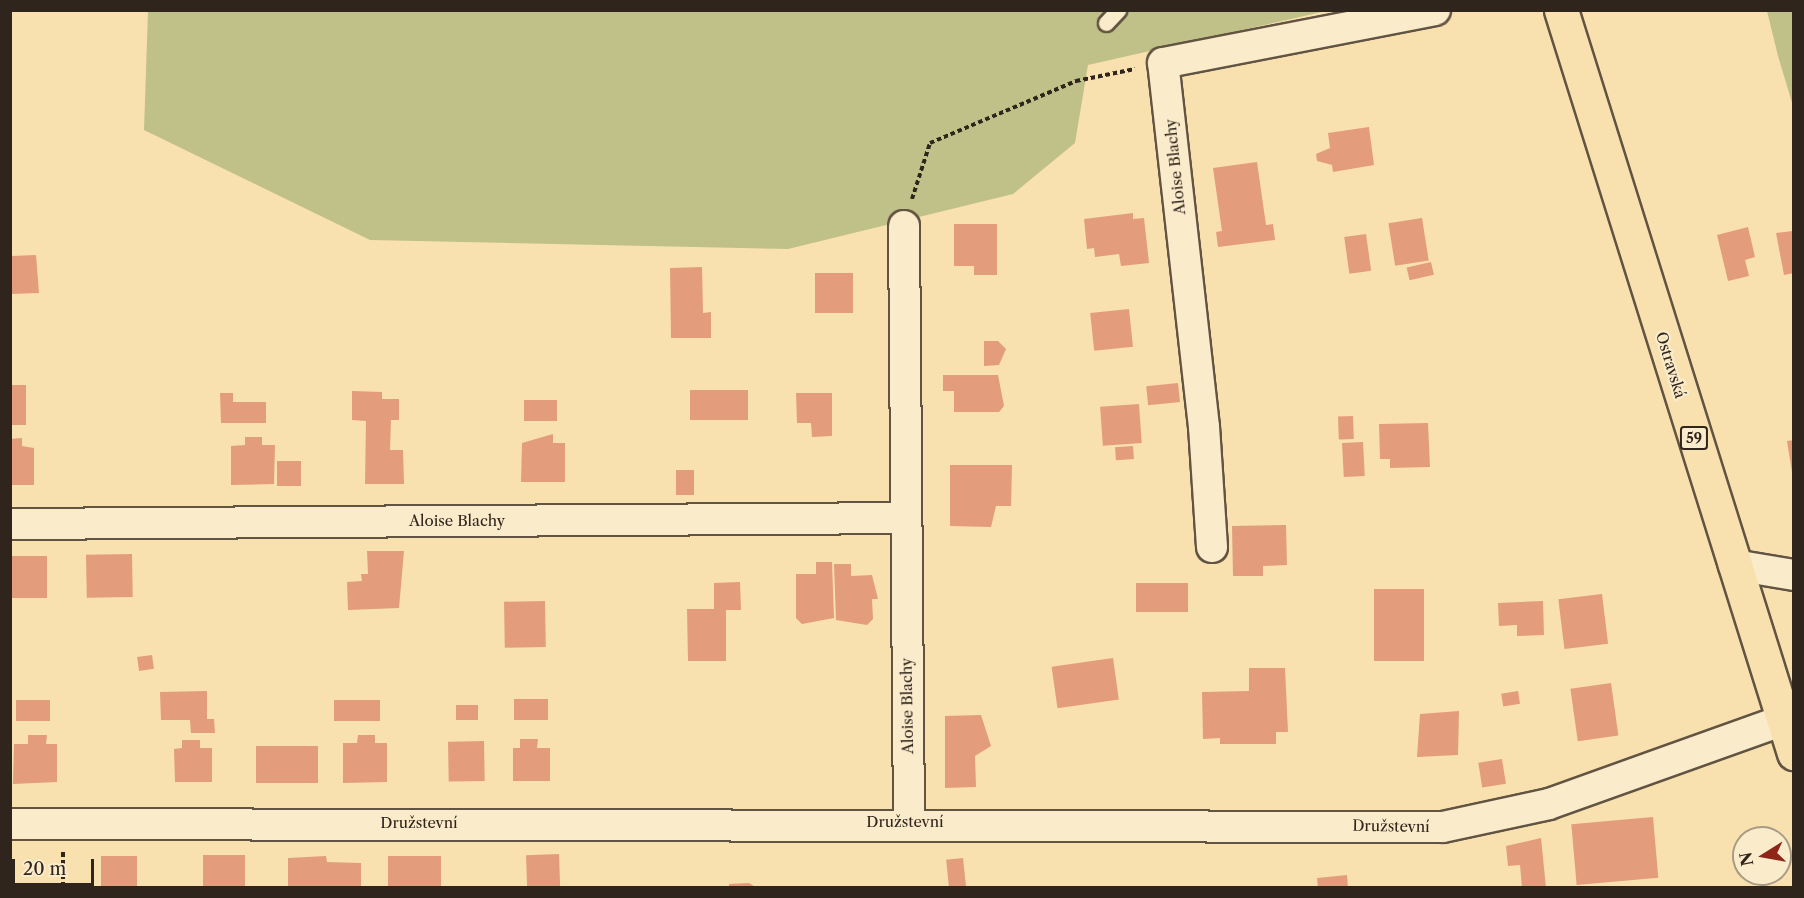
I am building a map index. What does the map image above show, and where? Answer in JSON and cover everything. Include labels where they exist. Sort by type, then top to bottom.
[{"type":"main road","name":"Ostravská","points":[[1561,10],[1794,753]]},
{"type":"street","points":[[1163,63],[1435,10]]},
{"type":"street","name":"Aloise Blachy","points":[[1163,63],[1204,428],[1212,547]]},
{"type":"street","name":"Aloise Blachy","points":[[904,226],[903,518],[909,822]]},
{"type":"street","name":"Aloise Blachy","points":[[10,524],[903,518]]},
{"type":"street","points":[[1734,565],[1794,575]]},
{"type":"street","name":"Družstevní","points":[[10,824],[909,822],[1443,826],[1549,804],[1783,720]]},
{"type":"lane","points":[[1106,23],[1118,10]]},
{"type":"path","points":[[904,226],[930,143],[1076,81],[1163,63]]},
{"type":"path","points":[[63,824],[63,888]]},
{"type":"green space","points":[[148,11],[1326,11],[1088,65],[1075,143],[1013,194],[788,249],[370,240],[144,130]]},
{"type":"green space","points":[[1767,11],[1793,11],[1793,106],[1778,56]]},
{"type":"building","points":[[1369,127],[1374,165],[1333,172],[1332,165],[1317,161],[1316,154],[1330,148],[1328,133]]},
{"type":"building","points":[[1257,162],[1266,225],[1273,224],[1275,240],[1218,247],[1216,232],[1222,231],[1213,168]]},
{"type":"building","points":[[1133,213],[1133,219],[1144,218],[1149,263],[1121,266],[1119,254],[1095,257],[1094,248],[1087,249],[1084,219]]},
{"type":"building","points":[[1422,218],[1429,260],[1395,266],[1388,223]]},
{"type":"building","points":[[954,224],[997,224],[997,275],[974,275],[974,266],[954,266]]},
{"type":"building","points":[[1748,227],[1755,257],[1745,260],[1749,276],[1728,281],[1717,235]]},
{"type":"building","points":[[1793,231],[1794,273],[1784,275],[1776,233]]},
{"type":"building","points":[[1366,234],[1371,271],[1349,274],[1344,237]]},
{"type":"building","points":[[36,255],[39,293],[10,294],[11,256]]},
{"type":"building","points":[[1431,262],[1434,275],[1410,280],[1407,268]]},
{"type":"building","points":[[702,267],[703,313],[711,312],[711,338],[671,338],[670,268]]},
{"type":"building","points":[[815,273],[853,273],[853,313],[815,313]]},
{"type":"building","points":[[1129,309],[1133,347],[1094,351],[1090,313]]},
{"type":"building","points":[[984,341],[998,341],[1006,349],[999,365],[984,366]]},
{"type":"building","points":[[943,375],[998,375],[1004,406],[999,412],[954,412],[954,391],[943,391]]},
{"type":"building","points":[[1178,383],[1180,402],[1148,405],[1146,386]]},
{"type":"building","points":[[10,385],[26,385],[26,425],[10,425]]},
{"type":"building","points":[[690,390],[748,390],[748,420],[690,420]]},
{"type":"building","points":[[352,391],[382,392],[382,399],[399,399],[399,420],[391,420],[390,450],[403,450],[404,484],[365,484],[366,421],[352,420]]},
{"type":"building","points":[[220,393],[233,393],[233,402],[266,402],[266,423],[221,423]]},
{"type":"building","points":[[796,393],[832,393],[832,436],[812,437],[811,423],[797,423]]},
{"type":"building","points":[[524,400],[557,400],[557,421],[524,421]]},
{"type":"building","points":[[1139,404],[1142,443],[1103,446],[1100,407]]},
{"type":"building","points":[[1353,416],[1354,439],[1339,440],[1338,417]]},
{"type":"building","points":[[1428,423],[1430,467],[1390,468],[1390,459],[1380,459],[1379,424]]},
{"type":"building","points":[[553,434],[553,443],[565,443],[565,482],[521,482],[522,443]]},
{"type":"building","points":[[245,437],[262,437],[262,445],[275,445],[274,484],[231,485],[231,446],[245,445]]},
{"type":"building","points":[[22,438],[22,446],[34,448],[34,485],[10,485],[10,439]]},
{"type":"building","points":[[1794,440],[1794,472],[1792,472],[1787,441]]},
{"type":"building","points":[[1363,442],[1365,476],[1344,477],[1342,443]]},
{"type":"building","points":[[1133,446],[1134,459],[1116,460],[1115,447]]},
{"type":"building","points":[[277,461],[301,461],[301,486],[277,486]]},
{"type":"building","points":[[950,465],[1012,465],[1011,506],[996,506],[991,527],[950,526]]},
{"type":"building","points":[[676,470],[694,470],[694,495],[676,495]]},
{"type":"building","points":[[1286,525],[1287,565],[1263,566],[1263,576],[1233,576],[1232,526]]},
{"type":"building","points":[[367,551],[404,551],[399,608],[348,610],[347,582],[362,581],[361,574],[368,574]]},
{"type":"building","points":[[132,554],[133,597],[87,598],[86,555]]},
{"type":"building","points":[[10,556],[47,556],[47,598],[10,598]]},
{"type":"building","points":[[816,562],[832,562],[834,618],[802,624],[796,618],[796,574],[816,574]]},
{"type":"building","points":[[834,564],[851,564],[851,576],[872,575],[878,599],[872,599],[873,619],[867,625],[836,620]]},
{"type":"building","points":[[740,582],[741,610],[726,610],[726,661],[688,661],[687,609],[714,609],[714,583]]},
{"type":"building","points":[[1136,583],[1188,583],[1188,612],[1136,612]]},
{"type":"building","points":[[1374,589],[1424,589],[1424,661],[1374,661]]},
{"type":"building","points":[[1602,594],[1608,644],[1564,649],[1558,599]]},
{"type":"building","points":[[545,601],[546,647],[505,648],[504,602]]},
{"type":"building","points":[[1543,601],[1544,635],[1517,636],[1517,625],[1499,626],[1498,603]]},
{"type":"building","points":[[152,655],[154,669],[139,671],[137,657]]},
{"type":"building","points":[[1113,658],[1119,700],[1057,708],[1052,667]]},
{"type":"building","points":[[1249,668],[1285,668],[1288,732],[1276,732],[1276,744],[1220,744],[1220,738],[1203,739],[1202,692],[1249,691]]},
{"type":"building","points":[[1611,683],[1618,735],[1578,741],[1570,689]]},
{"type":"building","points":[[207,691],[207,719],[214,719],[215,733],[191,733],[190,720],[161,720],[160,692]]},
{"type":"building","points":[[1518,691],[1520,704],[1503,706],[1501,694]]},
{"type":"building","points":[[514,699],[548,699],[548,720],[514,720]]},
{"type":"building","points":[[16,700],[50,700],[50,721],[16,721]]},
{"type":"building","points":[[334,700],[380,700],[380,721],[334,721]]},
{"type":"building","points":[[456,705],[478,705],[478,720],[456,720]]},
{"type":"building","points":[[1459,711],[1458,755],[1417,757],[1420,714]]},
{"type":"building","points":[[981,715],[991,746],[975,756],[976,787],[945,788],[945,716]]},
{"type":"building","points":[[28,735],[47,735],[46,744],[57,744],[57,782],[13,784],[14,744],[28,744]]},
{"type":"building","points":[[358,735],[375,735],[375,743],[387,743],[387,782],[343,783],[343,743],[357,743]]},
{"type":"building","points":[[520,739],[538,739],[537,748],[550,748],[550,781],[513,781],[513,748],[520,748]]},
{"type":"building","points":[[182,740],[200,740],[200,748],[212,748],[212,782],[175,782],[174,749],[182,748]]},
{"type":"building","points":[[484,741],[485,781],[449,782],[448,742]]},
{"type":"building","points":[[256,746],[318,746],[318,783],[256,783]]},
{"type":"building","points":[[1502,759],[1506,784],[1482,787],[1478,763]]},
{"type":"building","points":[[1653,817],[1658,878],[1577,885],[1571,824]]},
{"type":"building","points":[[1541,838],[1546,888],[1522,888],[1520,865],[1508,866],[1506,846]]},
{"type":"building","points":[[559,854],[560,888],[527,888],[526,855]]},
{"type":"building","points":[[203,855],[245,855],[245,888],[203,888]]},
{"type":"building","points":[[101,856],[137,856],[137,888],[101,888]]},
{"type":"building","points":[[326,856],[327,862],[361,863],[361,888],[288,888],[288,858]]},
{"type":"building","points":[[388,856],[441,856],[441,888],[388,888]]},
{"type":"building","points":[[963,858],[966,888],[949,888],[946,860]]},
{"type":"building","points":[[1347,875],[1348,888],[1318,888],[1317,878]]},
{"type":"building","points":[[749,883],[757,888],[729,888],[729,884]]}]
